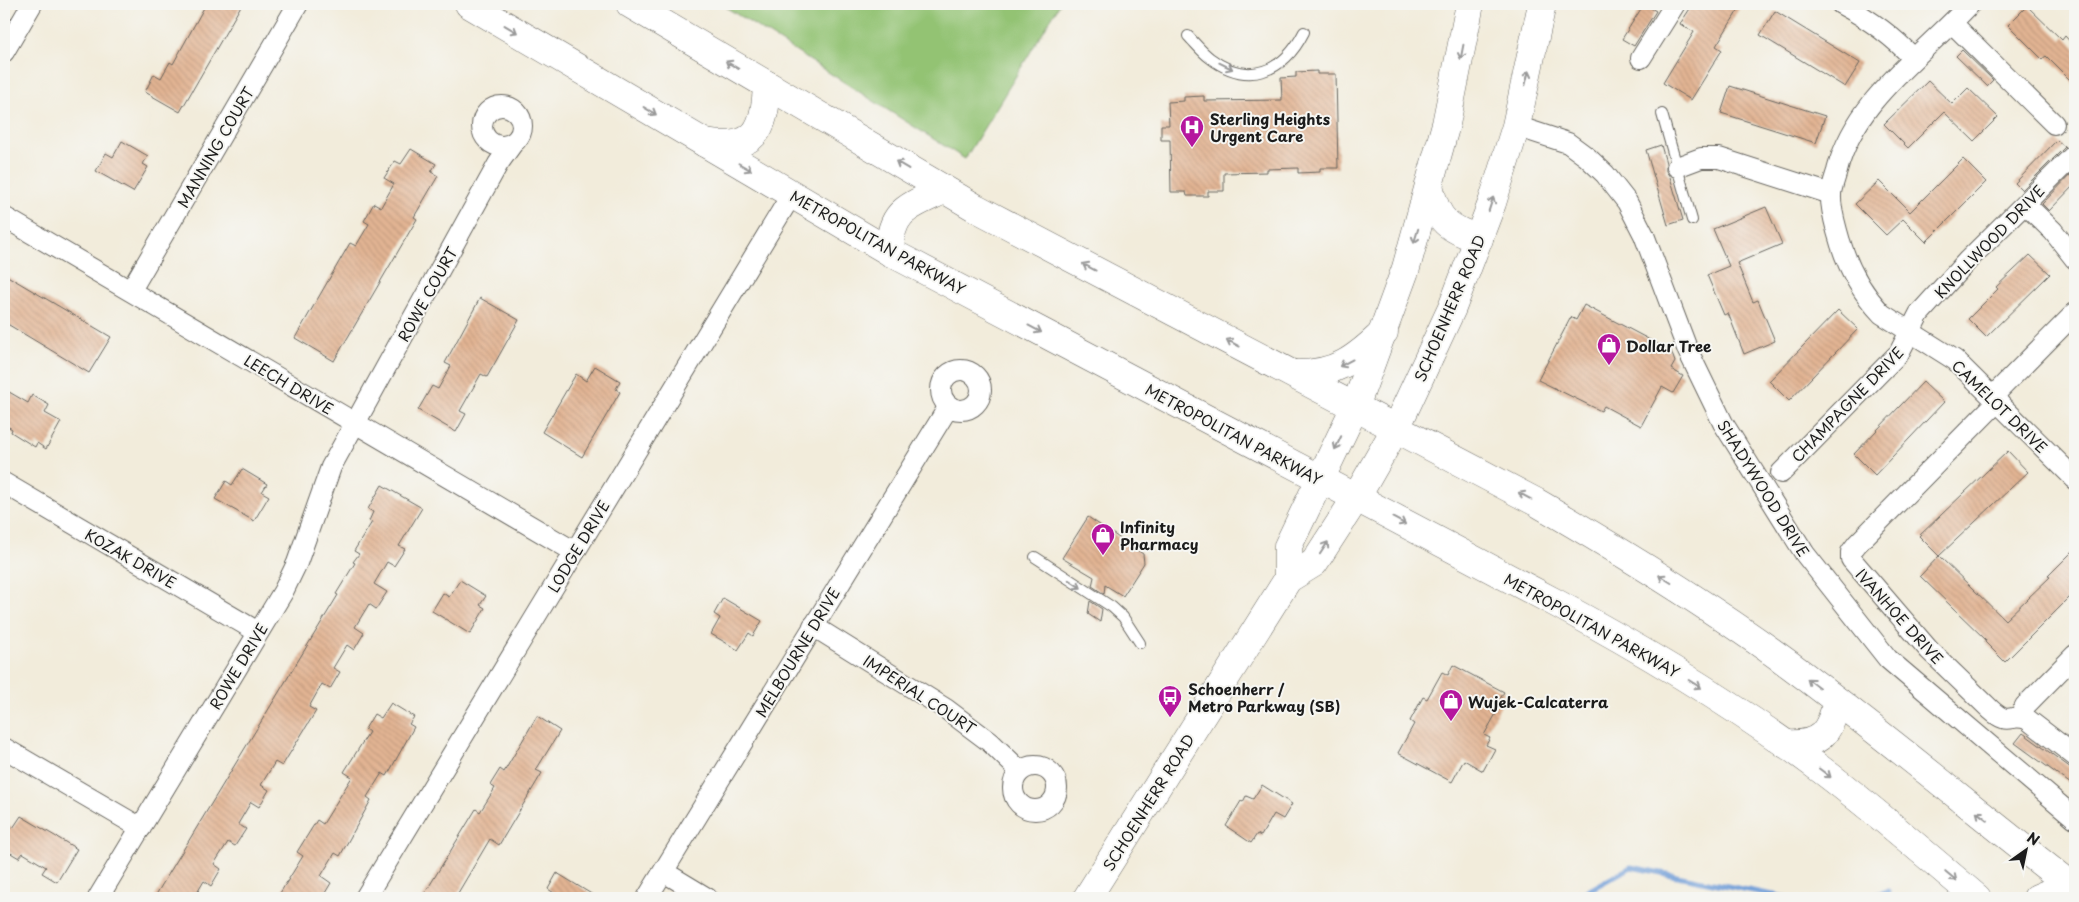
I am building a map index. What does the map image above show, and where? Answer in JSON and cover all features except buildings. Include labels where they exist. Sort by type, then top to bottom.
[{"type":"main road","name":"METROPOLITAN PARKWAY","points":[[469,4],[890,252],[1593,623],[1710,694],[1786,744],[1845,788],[1977,898]]},
{"type":"main road","points":[[630,4],[944,190],[1536,502],[1656,574],[1742,630],[1837,701],[2075,891]]},
{"type":"main road","points":[[1288,579],[1288,546],[1355,407],[1384,332],[1430,189],[1456,82],[1470,4]]},
{"type":"main road","name":"SCHOENHERR ROAD","points":[[1087,898],[1288,579],[1314,563],[1356,498],[1396,428],[1452,308],[1479,240],[1516,126],[1542,4]]},
{"type":"main road","points":[[703,142],[727,146],[740,144],[751,138],[759,128],[763,118],[766,85]]},
{"type":"main road","points":[[1430,189],[1434,206],[1446,224],[1454,230],[1479,240]]},
{"type":"main road","points":[[890,252],[892,228],[901,213],[920,200],[944,190]]},
{"type":"main road","points":[[1294,374],[1312,375],[1339,367],[1362,353],[1384,332]]},
{"type":"main road","points":[[1786,744],[1801,745],[1824,735],[1830,725],[1837,701]]},
{"type":"main road","points":[[2037,898],[2051,892],[2075,891]]},
{"type":"street","points":[[4,52],[32,4]]},
{"type":"street","name":"MANNING COURT","points":[[131,290],[298,4]]},
{"type":"street","points":[[1642,58],[1675,4]]},
{"type":"street","points":[[1841,4],[1883,30],[1914,58]]},
{"type":"street","name":"CAMELOT DRIVE","points":[[1970,4],[1914,58],[1862,114],[1841,155],[1831,194],[1841,246],[1857,281],[1882,314],[1909,333],[1956,360],[2075,479]]},
{"type":"street","points":[[1952,23],[2054,124]]},
{"type":"street","name":"ROWE COURT","points":[[356,423],[498,164],[521,132],[521,119],[512,108],[506,106],[493,108],[484,117],[482,130],[495,151],[498,164]]},
{"type":"street","name":"SHADYWOOD DRIVE","points":[[1516,126],[1568,143],[1593,162],[1627,202],[1644,235],[1688,351],[1723,423],[1805,554],[1888,659],[2075,818]]},
{"type":"street","points":[[489,141],[500,146],[513,143]]},
{"type":"street","name":"KNOLLWOOD DRIVE","points":[[1909,333],[1919,314],[2075,154]]},
{"type":"street","points":[[1677,167],[1701,158],[1719,158],[1831,194]]},
{"type":"street","name":"LODGE DRIVE","points":[[365,898],[792,194]]},
{"type":"street","points":[[2025,204],[2052,231],[2075,259]]},
{"type":"street","name":"LEECH DRIVE","points":[[4,217],[575,552]]},
{"type":"street","points":[[1995,399],[2075,313]]},
{"type":"street","name":"CHAMPAGNE DRIVE","points":[[1781,473],[1899,353],[1909,333]]},
{"type":"street","name":"IVANHOE DRIVE","points":[[1995,399],[1857,544],[1851,552],[1851,559],[1929,650],[2000,718],[2008,721],[2020,717],[2026,719],[2075,756]]},
{"type":"street","name":"MELBOURNE DRIVE","points":[[647,898],[949,406]]},
{"type":"street","name":"ROWE DRIVE","points":[[98,898],[258,632],[296,564],[331,467],[356,423]]},
{"type":"street","name":"KOZAK DRIVE","points":[[4,483],[258,632]]},
{"type":"street","name":"IMPERIAL COURT","points":[[813,626],[946,709],[990,742],[1020,771]]},
{"type":"street","points":[[2020,717],[2025,706],[2075,655]]},
{"type":"street","points":[[4,748],[141,828]]},
{"type":"street","points":[[664,872],[707,898]]},
{"type":"lane","points":[[1188,36],[1210,58],[1240,73],[1262,73],[1276,66],[1295,50],[1304,32]]},
{"type":"lane","points":[[1662,114],[1692,220]]},
{"type":"lane","points":[[1034,557],[1112,607],[1123,617],[1140,643]]},
{"type":"green space","points":[[729,4],[1060,4],[965,159],[727,8]]},
{"type":"waterway","points":[[1575,898],[1631,867],[1789,898]]},
{"type":"waterway","points":[[1867,897],[1888,891]]},
{"type":"place","name":"Sterling Heights Urgent Care","points":[[1192,148]]},
{"type":"place","name":"Dollar Tree","points":[[1609,366]]},
{"type":"place","name":"Infinity Pharmacy","points":[[1103,556]]},
{"type":"place","name":"Schoenherr / Metro Parkway (SB)","points":[[1170,718]]},
{"type":"place","name":"Wujek-Calcaterra","points":[[1451,722]]}]
